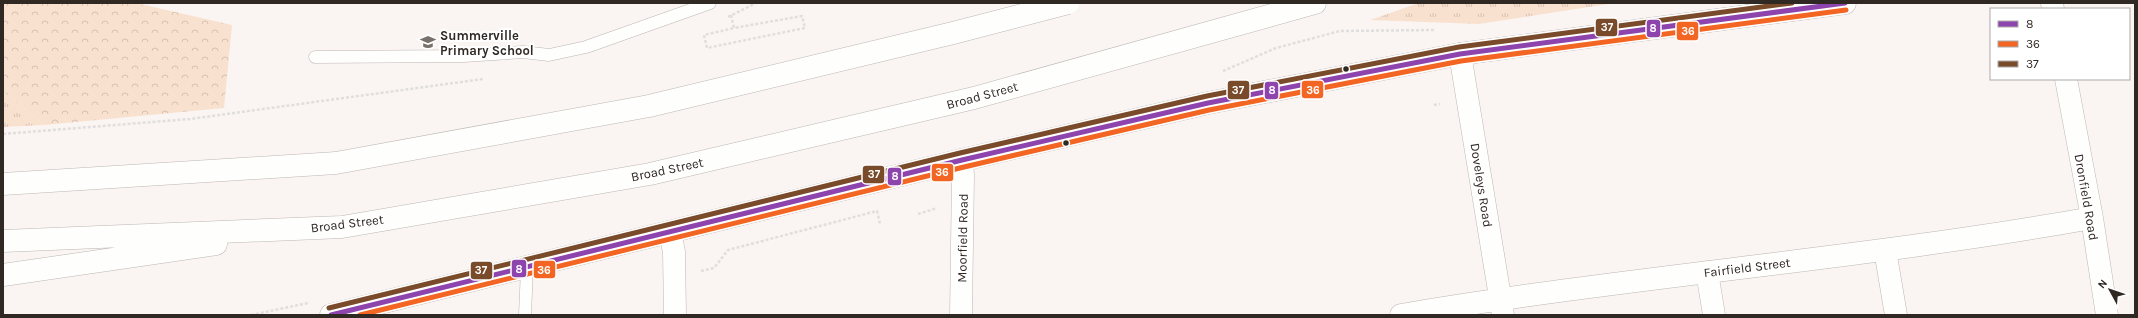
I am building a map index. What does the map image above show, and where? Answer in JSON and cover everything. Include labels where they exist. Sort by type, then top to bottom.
[{"type":"main road","points":[[3,184],[336,163],[648,106],[953,33],[1068,3]]},
{"type":"main road","name":"Broad Street","points":[[3,241],[342,226],[650,174],[974,98],[1315,3]]},
{"type":"main road","points":[[331,315],[962,160],[1208,103],[1460,54],[1845,3]]},
{"type":"main road","name":"Doveleys Road","points":[[1460,54],[1501,307]]},
{"type":"main road","name":"Dronfield Road","points":[[2066,80],[2092,218],[2107,315]]},
{"type":"main road","name":"Moorfield Road","points":[[961,315],[962,160]]},
{"type":"main road","name":"Fairfield Street","points":[[1401,315],[1501,307],[1707,272],[1885,250],[2092,218]]},
{"type":"main road","points":[[3,274],[342,226]]},
{"type":"main road","points":[[670,232],[674,252],[675,315]]},
{"type":"main road","points":[[1885,250],[1896,315]]},
{"type":"main road","points":[[1707,272],[1714,315]]},
{"type":"lane","points":[[315,57],[464,56],[523,52],[549,55],[586,47],[710,3]]},
{"type":"lane","points":[[525,315],[527,268]]},
{"type":"path","points":[[725,18],[756,3]]},
{"type":"path","points":[[731,15],[734,28]]},
{"type":"path","points":[[802,16],[804,28],[707,48],[704,35],[734,28],[802,16]]},
{"type":"path","points":[[3,134],[190,119],[487,78]]},
{"type":"path","points":[[714,268],[728,250],[877,211],[880,224]]},
{"type":"green space","points":[[3,3],[136,3],[232,25],[224,108],[44,125],[3,91]]},
{"type":"green space","points":[[1419,3],[1615,3],[1479,24],[1370,20]]},
{"type":"green space","points":[[3,91],[44,125],[3,127]]},
{"type":"transit line","name":"37","points":[[329,308],[960,153],[1207,96],[1459,47],[1792,3]]},
{"type":"transit line","name":"8","points":[[331,315],[962,160],[1208,103],[1460,54],[1845,3]]},
{"type":"transit line","name":"36","points":[[360,315],[964,167],[1209,110],[1461,61],[1846,10]]},
{"type":"place","name":"Summerville Primary School","points":[[428,42]]}]
